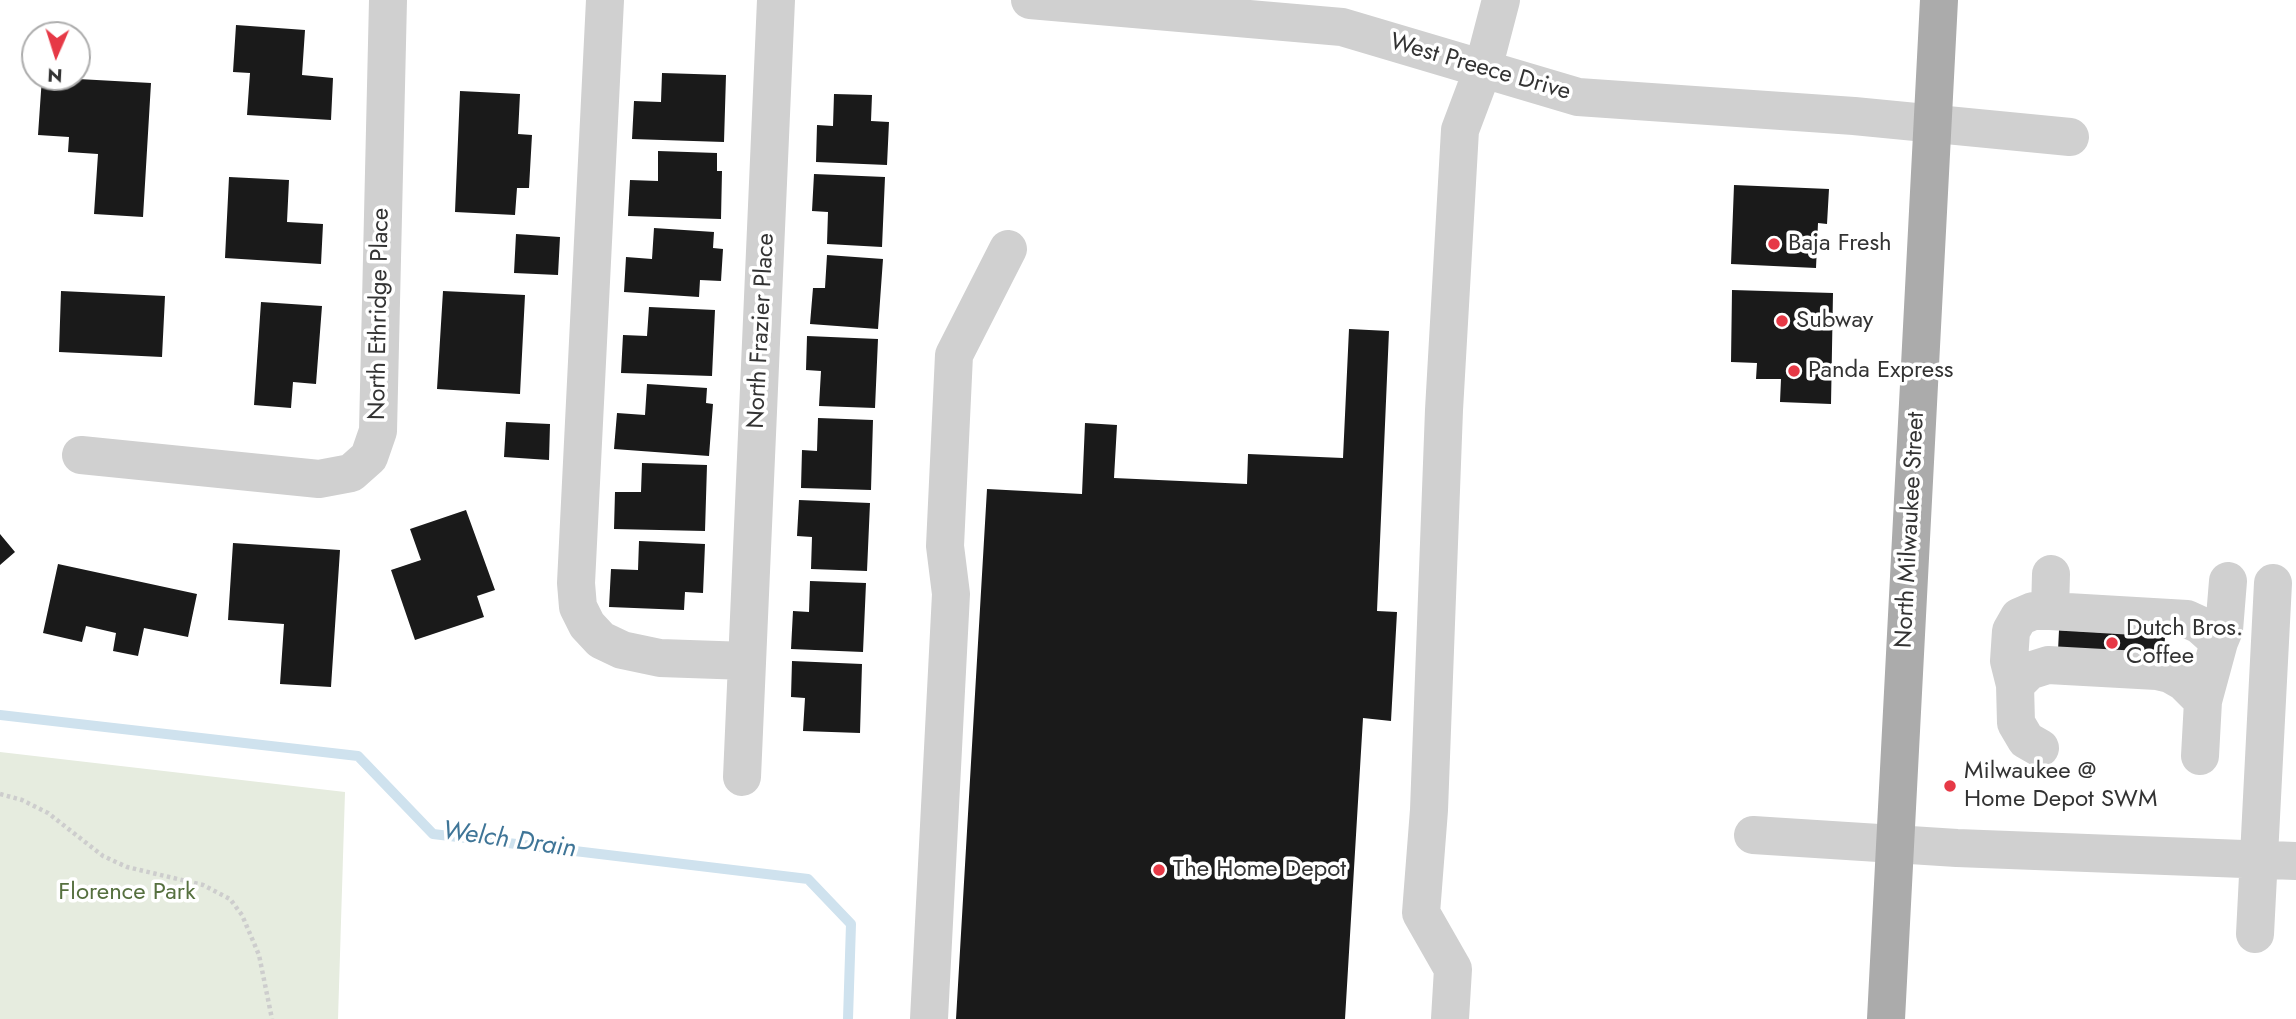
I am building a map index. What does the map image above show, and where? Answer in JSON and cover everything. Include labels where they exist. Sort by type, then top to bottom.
[{"type":"main road","name":"North Milwaukee Street","points":[[1886,1019],[1938,0]]},
{"type":"street","name":"North Ethridge Place","points":[[80,454],[319,479],[351,473],[369,457],[378,431],[388,0]]},
{"type":"street","points":[[605,0],[576,583],[578,607],[587,625],[601,640],[622,650],[660,658],[747,661]]},
{"type":"street","name":"North Frazier Place","points":[[742,777],[776,0]]},
{"type":"street","name":"West Preece Drive","points":[[1030,0],[1115,4],[1342,27],[1578,97],[1933,123],[2070,137]]},
{"type":"street","points":[[1450,1019],[1453,969],[1421,913],[1429,810],[1444,410],[1460,130],[1483,69],[1501,0]]},
{"type":"street","points":[[929,1019],[951,594],[945,546],[954,355],[1008,249]]},
{"type":"street","points":[[2200,756],[2203,701],[2218,642],[2224,630],[2228,581]]},
{"type":"street","points":[[2255,934],[2277,860],[2273,583]]},
{"type":"street","points":[[2040,748],[2026,740],[2016,723],[2015,685],[2009,660],[2011,631],[2019,617],[2033,611],[2050,592],[2187,618],[2200,625],[2218,642]]},
{"type":"street","points":[[2015,685],[2029,671],[2048,665],[2157,671],[2170,674],[2184,682],[2203,701]]},
{"type":"street","points":[[1754,835],[1895,844],[2277,860]]},
{"type":"path","points":[[0,794],[22,800],[48,813],[103,856],[127,867],[151,875],[204,885],[230,899],[243,915],[260,955],[272,1019]]},
{"type":"green space","name":"Florence Park","points":[[0,752],[345,792],[338,1019],[0,1019]]},
{"type":"building","points":[[236,25],[305,30],[302,75],[333,78],[331,120],[247,115],[250,73],[233,72]]},
{"type":"building","points":[[662,73],[726,75],[724,142],[632,139],[634,101],[661,102]]},
{"type":"building","points":[[91,80],[151,83],[143,217],[94,214],[98,154],[68,152],[69,137],[38,135],[41,91],[91,91]]},
{"type":"building","points":[[460,91],[520,94],[518,134],[532,135],[529,188],[517,188],[515,215],[455,212]]},
{"type":"building","points":[[834,94],[872,95],[871,121],[889,122],[887,165],[816,162],[817,125],[833,126]]},
{"type":"building","points":[[658,151],[717,153],[717,171],[722,171],[721,219],[628,216],[630,180],[658,181]]},
{"type":"building","points":[[814,174],[885,177],[882,247],[827,244],[828,212],[812,211]]},
{"type":"building","points":[[229,177],[289,180],[287,222],[323,224],[321,264],[225,258]]},
{"type":"building","name":"Baja Fresh","points":[[1734,185],[1829,189],[1827,224],[1818,223],[1816,268],[1731,264]]},
{"type":"building","points":[[654,228],[714,232],[713,248],[723,249],[721,281],[700,280],[699,297],[624,292],[626,257],[652,259]]},
{"type":"building","points":[[516,234],[560,237],[558,275],[514,273]]},
{"type":"building","points":[[827,255],[883,259],[878,329],[810,324],[813,288],[825,288]]},
{"type":"building","points":[[1732,290],[1833,293],[1831,404],[1780,402],[1781,379],[1756,379],[1757,363],[1731,362]]},
{"type":"building","points":[[61,291],[165,296],[162,357],[59,352]]},
{"type":"building","points":[[443,291],[525,295],[520,394],[437,389]]},
{"type":"building","points":[[261,302],[322,306],[316,384],[293,382],[291,408],[254,405]]},
{"type":"building","points":[[649,307],[715,310],[712,376],[621,373],[623,335],[647,336]]},
{"type":"building","name":"The Home Depot","points":[[1349,329],[1389,331],[1377,611],[1397,612],[1391,721],[1363,718],[1345,1019],[956,1019],[987,489],[1082,494],[1085,423],[1117,425],[1114,478],[1247,484],[1248,454],[1343,458]]},
{"type":"building","points":[[807,336],[878,339],[875,408],[819,406],[821,371],[806,370]]},
{"type":"building","points":[[647,384],[707,388],[706,403],[713,404],[709,456],[614,449],[617,413],[645,415]]},
{"type":"building","points":[[818,418],[873,420],[871,490],[801,488],[802,450],[817,451]]},
{"type":"building","points":[[506,422],[550,424],[549,460],[504,457]]},
{"type":"building","points":[[642,463],[707,465],[705,531],[614,529],[615,492],[641,492]]},
{"type":"building","points":[[799,500],[870,503],[867,571],[811,569],[812,537],[797,536]]},
{"type":"building","points":[[466,510],[495,590],[477,596],[484,617],[415,640],[391,570],[421,560],[410,529]]},
{"type":"building","points":[[0,534],[15,552],[0,565]]},
{"type":"building","points":[[639,541],[705,544],[703,593],[685,592],[684,610],[609,607],[611,569],[638,570]]},
{"type":"building","points":[[233,543],[340,550],[331,687],[280,684],[284,624],[228,620]]},
{"type":"building","points":[[58,564],[197,594],[188,637],[144,628],[138,656],[113,651],[116,633],[86,626],[82,642],[43,633]]},
{"type":"building","points":[[810,581],[866,583],[863,652],[791,649],[793,611],[809,612]]},
{"type":"building","name":"Dutch Bros. Coffee","points":[[2059,630],[2165,636],[2164,657],[2058,651]]},
{"type":"building","points":[[792,661],[862,664],[860,733],[803,731],[805,698],[791,697]]},
{"type":"waterway","name":"Welch Drain","points":[[0,715],[358,756],[433,834],[808,879],[851,924],[848,1019]]},
{"type":"place","name":"Baja Fresh","points":[[1774,244]]},
{"type":"place","name":"Subway","points":[[1782,321]]},
{"type":"place","name":"Panda Express","points":[[1794,371]]},
{"type":"place","name":"Dutch Bros. Coffee","points":[[2112,643]]},
{"type":"place","name":"Milwaukee @ Home Depot SWM","points":[[1950,786]]},
{"type":"place","name":"The Home Depot","points":[[1159,870]]}]
